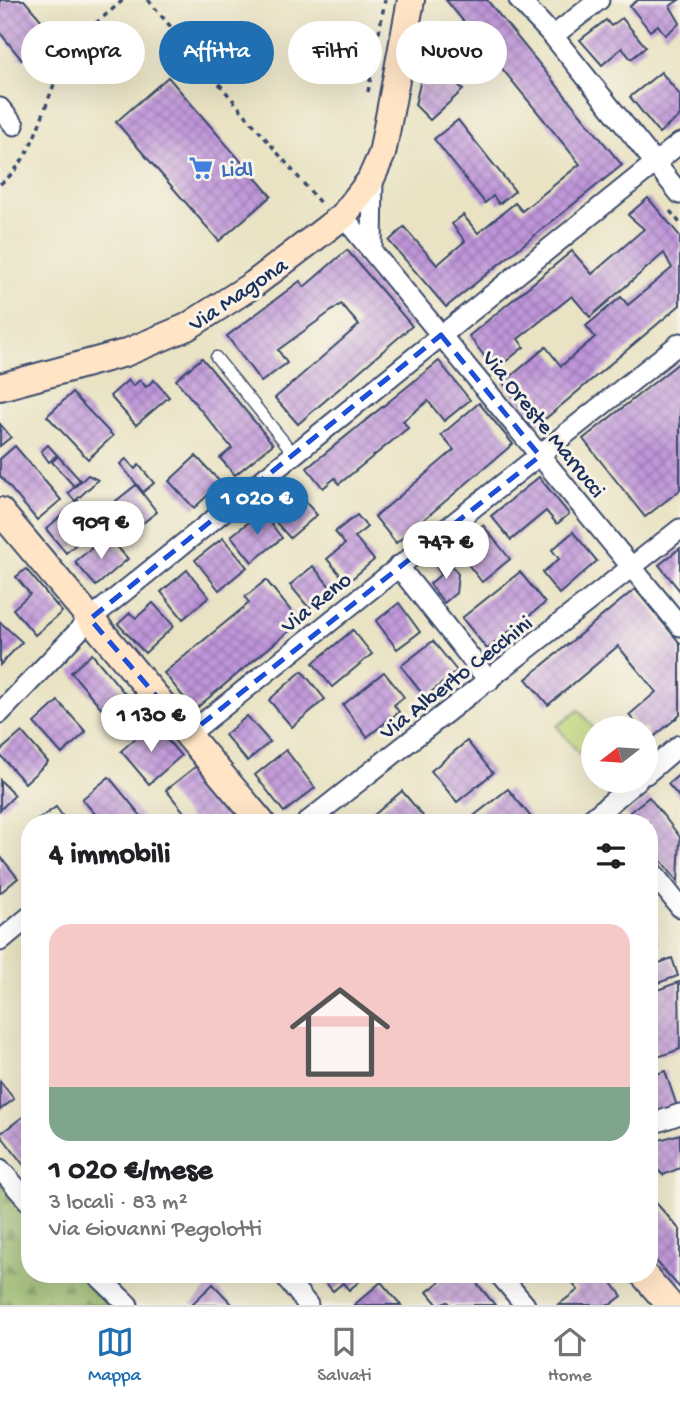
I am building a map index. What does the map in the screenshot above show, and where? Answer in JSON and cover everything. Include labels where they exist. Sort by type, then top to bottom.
[{"type":"main road","name":"Via Magona","points":[[0,387],[125,353],[187,327],[254,284],[331,207],[373,174],[382,154],[392,116],[411,0]]},
{"type":"main road","points":[[0,511],[254,814]]},
{"type":"main road","points":[[651,1283],[670,1305]]},
{"type":"street","points":[[519,0],[553,36],[680,194]]},
{"type":"street","points":[[553,36],[599,0]]},
{"type":"street","points":[[0,108],[14,125]]},
{"type":"street","points":[[0,713],[90,619],[680,143]]},
{"type":"street","points":[[372,251],[373,174]]},
{"type":"street","name":"Via Oreste Marrucci","points":[[331,207],[372,251],[680,626]]},
{"type":"street","name":"Via Reno","points":[[189,734],[680,343]]},
{"type":"street","name":"Via Alberto Cecchini","points":[[317,814],[680,529]]},
{"type":"street","points":[[398,566],[489,681]]},
{"type":"street","points":[[658,764],[680,745]]},
{"type":"street","points":[[606,814],[626,793]]},
{"type":"street","points":[[658,879],[680,907]]},
{"type":"street","points":[[0,941],[21,924]]},
{"type":"street","points":[[658,1122],[680,1114]]},
{"type":"street","points":[[0,1168],[21,1192]]},
{"type":"street","points":[[105,1283],[128,1305]]},
{"type":"street","points":[[290,1283],[308,1305]]},
{"type":"street","points":[[507,1283],[525,1305]]},
{"type":"lane","points":[[216,357],[294,454]]},
{"type":"path","points":[[0,184],[22,160],[75,44],[124,0]]},
{"type":"path","points":[[148,0],[331,207],[315,212]]},
{"type":"path","points":[[367,102],[385,0]]},
{"type":"highlighted area","points":[[441,335],[540,456],[189,734],[90,619]]},
{"type":"green space","points":[[579,710],[584,716],[581,716],[581,756],[557,726]]},
{"type":"green space","points":[[0,1182],[21,1206],[21,1283],[88,1283],[109,1305],[0,1305]]},
{"type":"building","points":[[0,0],[24,0],[42,21],[21,21],[21,59],[0,33]]},
{"type":"building","points":[[446,0],[487,0],[504,21],[463,21]]},
{"type":"building","points":[[638,0],[679,0],[670,6],[680,23],[665,35],[658,25],[650,31],[630,6]]},
{"type":"building","points":[[622,18],[646,47],[631,59],[622,48],[602,65],[580,40],[606,20],[611,26]]},
{"type":"building","points":[[507,24],[622,165],[446,307],[389,241],[404,227],[437,265],[465,241],[452,224],[463,215],[478,233],[515,203],[522,211],[580,164],[507,75]]},
{"type":"building","points":[[661,72],[680,95],[680,116],[659,133],[630,97]]},
{"type":"building","name":"Lidl","points":[[160,84],[174,84],[271,196],[219,241],[116,122]]},
{"type":"building","points":[[420,84],[458,84],[463,90],[430,120],[415,105]]},
{"type":"building","points":[[458,120],[515,191],[499,204],[493,196],[485,203],[434,139]]},
{"type":"building","points":[[648,198],[680,236],[680,305],[538,425],[503,383],[546,347],[561,366],[595,337],[586,326],[621,297],[628,305],[672,268],[664,253],[590,317],[572,296],[518,339],[524,347],[495,370],[469,336],[572,251],[592,274],[644,229],[628,215]]},
{"type":"building","points":[[347,250],[412,326],[298,424],[275,398],[359,325],[341,304],[278,350],[287,363],[261,382],[227,336],[300,281],[304,287]]},
{"type":"building","points":[[202,358],[273,444],[235,475],[220,458],[232,448],[176,380]]},
{"type":"building","points":[[439,361],[470,400],[444,421],[428,401],[403,421],[408,428],[339,484],[335,478],[323,488],[307,468]]},
{"type":"building","points":[[680,362],[680,490],[645,517],[583,439]]},
{"type":"building","points":[[128,380],[133,386],[140,380],[146,387],[154,380],[169,397],[136,425],[110,396]]},
{"type":"building","points":[[72,393],[113,436],[88,459],[47,416]]},
{"type":"building","points":[[479,403],[513,444],[396,543],[375,517],[454,450],[441,435]]},
{"type":"building","points":[[0,424],[11,437],[0,446]]},
{"type":"building","points":[[48,445],[57,455],[49,462],[41,451]]},
{"type":"building","points":[[15,446],[61,500],[37,520],[0,476],[0,459]]},
{"type":"building","points":[[58,456],[80,480],[74,486],[52,462]]},
{"type":"building","points":[[196,456],[221,483],[194,508],[169,481]]},
{"type":"building","points":[[126,459],[135,469],[139,465],[154,483],[143,492],[120,464]]},
{"type":"building","points":[[88,475],[98,480],[75,501],[68,493]]},
{"type":"building","points":[[539,477],[569,514],[557,524],[546,511],[511,540],[491,516]]},
{"type":"building","points":[[136,485],[157,512],[127,535],[106,509]]},
{"type":"building","points":[[296,491],[317,515],[290,538],[266,511],[284,495],[287,499]]},
{"type":"building","points":[[78,501],[98,525],[66,553],[46,529]]},
{"type":"building","points":[[262,512],[282,538],[252,562],[231,536]]},
{"type":"building","points":[[357,515],[367,527],[355,537],[374,560],[347,583],[327,559],[345,544],[335,532]]},
{"type":"building","points":[[483,525],[510,559],[482,582],[455,548]]},
{"type":"building","points":[[573,532],[597,561],[559,594],[542,573],[559,559],[552,550]]},
{"type":"building","points":[[107,535],[128,559],[96,586],[75,562]]},
{"type":"building","points":[[223,538],[247,567],[219,590],[195,560]]},
{"type":"building","points":[[680,548],[680,591],[659,565]]},
{"type":"building","points":[[445,557],[458,574],[456,593],[444,603],[430,584],[441,574],[435,564]]},
{"type":"building","points":[[313,566],[332,589],[309,608],[290,585]]},
{"type":"building","points":[[26,569],[62,612],[35,635],[13,609],[30,594],[16,577]]},
{"type":"building","points":[[187,570],[209,597],[183,619],[161,592]]},
{"type":"building","points":[[520,572],[545,603],[487,649],[462,618]]},
{"type":"building","points":[[266,580],[300,622],[194,710],[164,673],[249,603],[245,597]]},
{"type":"building","points":[[635,589],[680,643],[680,715],[658,733],[658,716],[630,716],[656,692],[618,646],[548,705],[526,679]]},
{"type":"building","points":[[153,603],[174,626],[145,653],[118,624],[130,613],[136,618]]},
{"type":"building","points":[[399,603],[420,632],[397,649],[376,621]]},
{"type":"building","points":[[0,622],[22,642],[0,665]]},
{"type":"building","points":[[353,630],[372,654],[332,687],[313,663]]},
{"type":"building","points":[[433,641],[457,671],[425,697],[401,666]]},
{"type":"building","points":[[92,654],[141,713],[120,730],[71,672]]},
{"type":"building","points":[[302,671],[325,699],[292,727],[269,700]]},
{"type":"building","points":[[384,672],[404,697],[394,705],[399,712],[367,737],[343,705]]},
{"type":"building","points":[[58,701],[86,732],[62,754],[34,723]]},
{"type":"building","points":[[247,716],[270,742],[247,761],[225,735]]},
{"type":"building","points":[[153,723],[181,756],[149,784],[121,751]]},
{"type":"building","points":[[22,732],[48,762],[25,783],[0,755],[0,751]]},
{"type":"building","points":[[467,741],[493,773],[457,802],[431,771]]},
{"type":"building","points":[[286,750],[315,788],[284,812],[255,775]]},
{"type":"building","points":[[199,764],[240,814],[186,814],[166,790]]},
{"type":"building","points":[[680,774],[680,798],[668,784]]},
{"type":"building","points":[[109,777],[139,814],[95,814],[82,799]]},
{"type":"building","points":[[0,780],[15,795],[0,810]]},
{"type":"building","points":[[508,789],[528,814],[476,814]]},
{"type":"building","points":[[402,791],[421,814],[375,814]]},
{"type":"building","points":[[649,797],[680,837],[678,882],[658,856],[658,814],[627,814]]},
{"type":"building","points":[[56,807],[61,814],[46,814]]},
{"type":"building","points":[[0,856],[18,878],[0,893]]},
{"type":"building","points":[[672,958],[678,976],[658,983],[658,963]]},
{"type":"building","points":[[679,982],[680,1049],[658,1057],[658,990]]},
{"type":"building","points":[[665,1071],[677,1106],[658,1112],[658,1074]]},
{"type":"building","points":[[0,1081],[14,1099],[0,1110]]},
{"type":"building","points":[[21,1118],[21,1161],[0,1134]]},
{"type":"building","points":[[680,1134],[680,1168],[663,1175],[658,1170],[658,1140]]},
{"type":"building","points":[[658,1205],[680,1230],[680,1288],[658,1263]]},
{"type":"building","points":[[326,1283],[343,1283],[333,1291]]},
{"type":"building","points":[[343,1283],[357,1283],[349,1290]]},
{"type":"building","points":[[382,1283],[401,1305],[354,1305]]},
{"type":"building","points":[[438,1283],[477,1283],[495,1305],[451,1305],[448,1302],[438,1305],[427,1292]]},
{"type":"building","points":[[572,1283],[612,1283],[622,1296],[610,1305],[558,1305],[578,1290]]},
{"type":"building","points":[[213,1284],[233,1305],[191,1305]]},
{"type":"place","name":"Lidl","points":[[201,168]]}]
